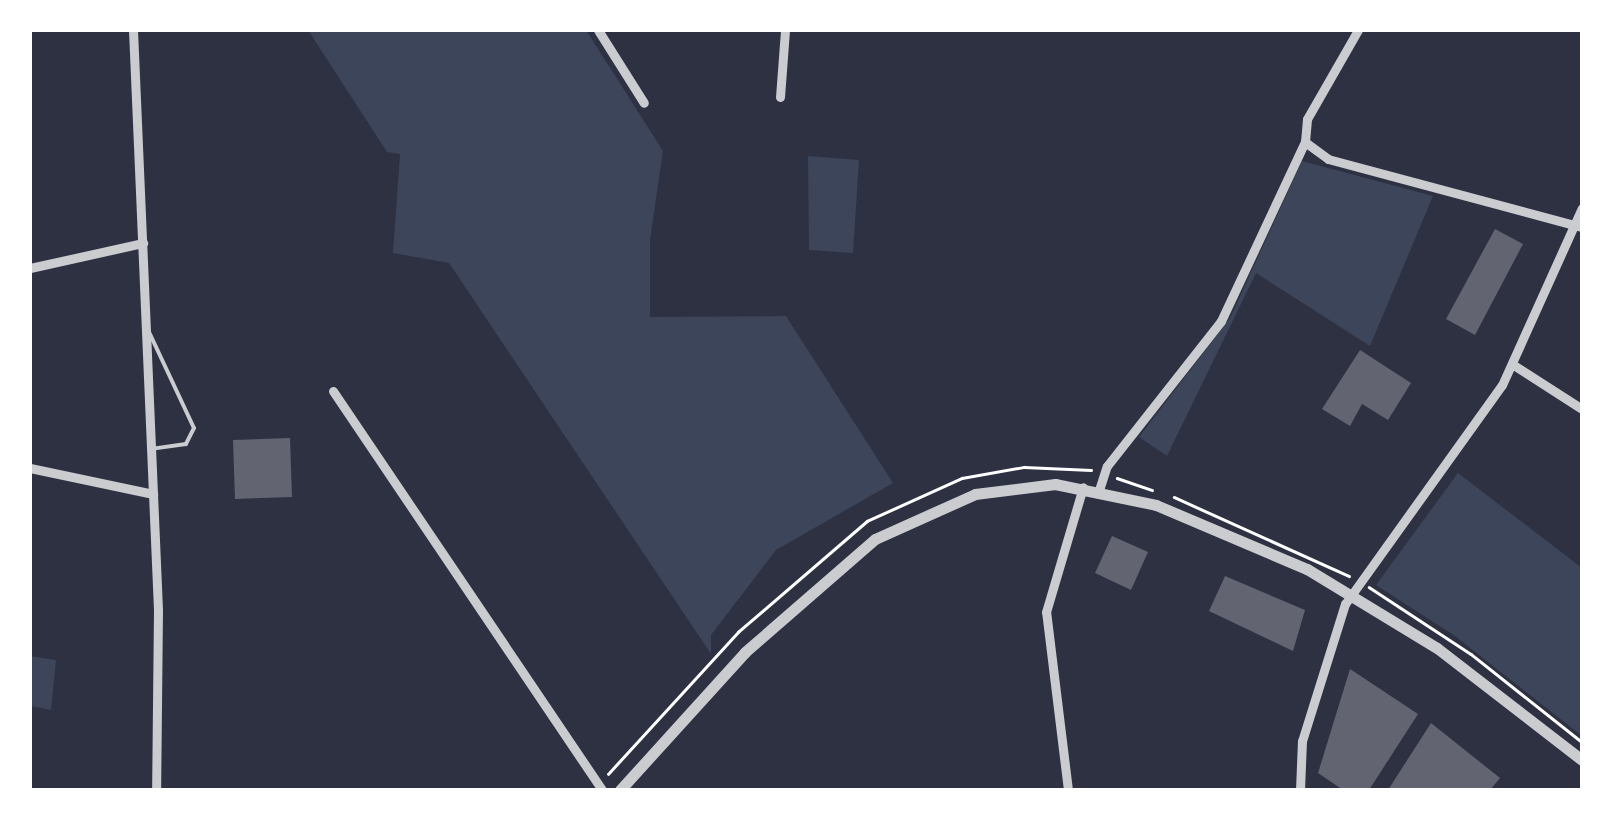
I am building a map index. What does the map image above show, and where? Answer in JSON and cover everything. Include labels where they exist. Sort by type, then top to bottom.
[{"type":"street","points":[[133,30],[153,494],[156,790]]},
{"type":"street","points":[[598,30],[644,102]]},
{"type":"street","points":[[780,97],[785,30]]},
{"type":"street","points":[[1099,490],[1104,474],[1220,321],[1305,142],[1307,119],[1358,30]]},
{"type":"street","points":[[1305,142],[1328,159],[1579,226]]},
{"type":"street","points":[[1300,790],[1302,741],[1351,594],[1459,449],[1512,364],[1579,226],[1582,208]]},
{"type":"street","points":[[30,268],[143,243]]},
{"type":"street","points":[[1512,364],[1582,408]]},
{"type":"street","points":[[333,391],[600,788]]},
{"type":"street","points":[[30,468],[153,494]]},
{"type":"street","points":[[1068,790],[1046,612],[1084,487]]},
{"type":"street","points":[[620,790],[745,652],[875,539],[975,494],[1084,487],[1223,530],[1351,594],[1436,648],[1582,760]]},
{"type":"lane","points":[[146,326],[194,428],[186,444],[151,449]]},
{"type":"path","points":[[600,788],[738,632],[867,521],[928,490],[992,471],[1054,467],[1104,474],[1247,525],[1358,581],[1471,654],[1582,742]]},
{"type":"shaded area","points":[[308,30],[586,30],[663,151],[650,240],[650,317],[786,316],[893,483],[776,550],[711,635],[711,654],[449,263],[393,253],[400,154],[387,152]]},
{"type":"shaded area","points":[[808,156],[859,160],[853,253],[809,250]]},
{"type":"shaded area","points":[[1302,161],[1433,196],[1370,346],[1256,273],[1167,456],[1139,437],[1230,318]]},
{"type":"shaded area","points":[[1458,473],[1582,568],[1582,736],[1455,636],[1376,585]]},
{"type":"shaded area","points":[[30,656],[56,660],[51,710],[30,706]]},
{"type":"building","points":[[1495,229],[1523,244],[1475,335],[1446,319]]},
{"type":"building","points":[[1360,350],[1411,383],[1388,420],[1362,404],[1350,426],[1322,409]]},
{"type":"building","points":[[290,438],[292,497],[235,499],[233,440]]},
{"type":"building","points":[[1112,536],[1148,552],[1131,590],[1095,573]]},
{"type":"building","points":[[1225,576],[1305,610],[1293,651],[1209,611]]},
{"type":"building","points":[[1350,669],[1418,714],[1369,790],[1343,790],[1318,773]]},
{"type":"building","points":[[1431,723],[1500,778],[1490,790],[1388,790]]}]
